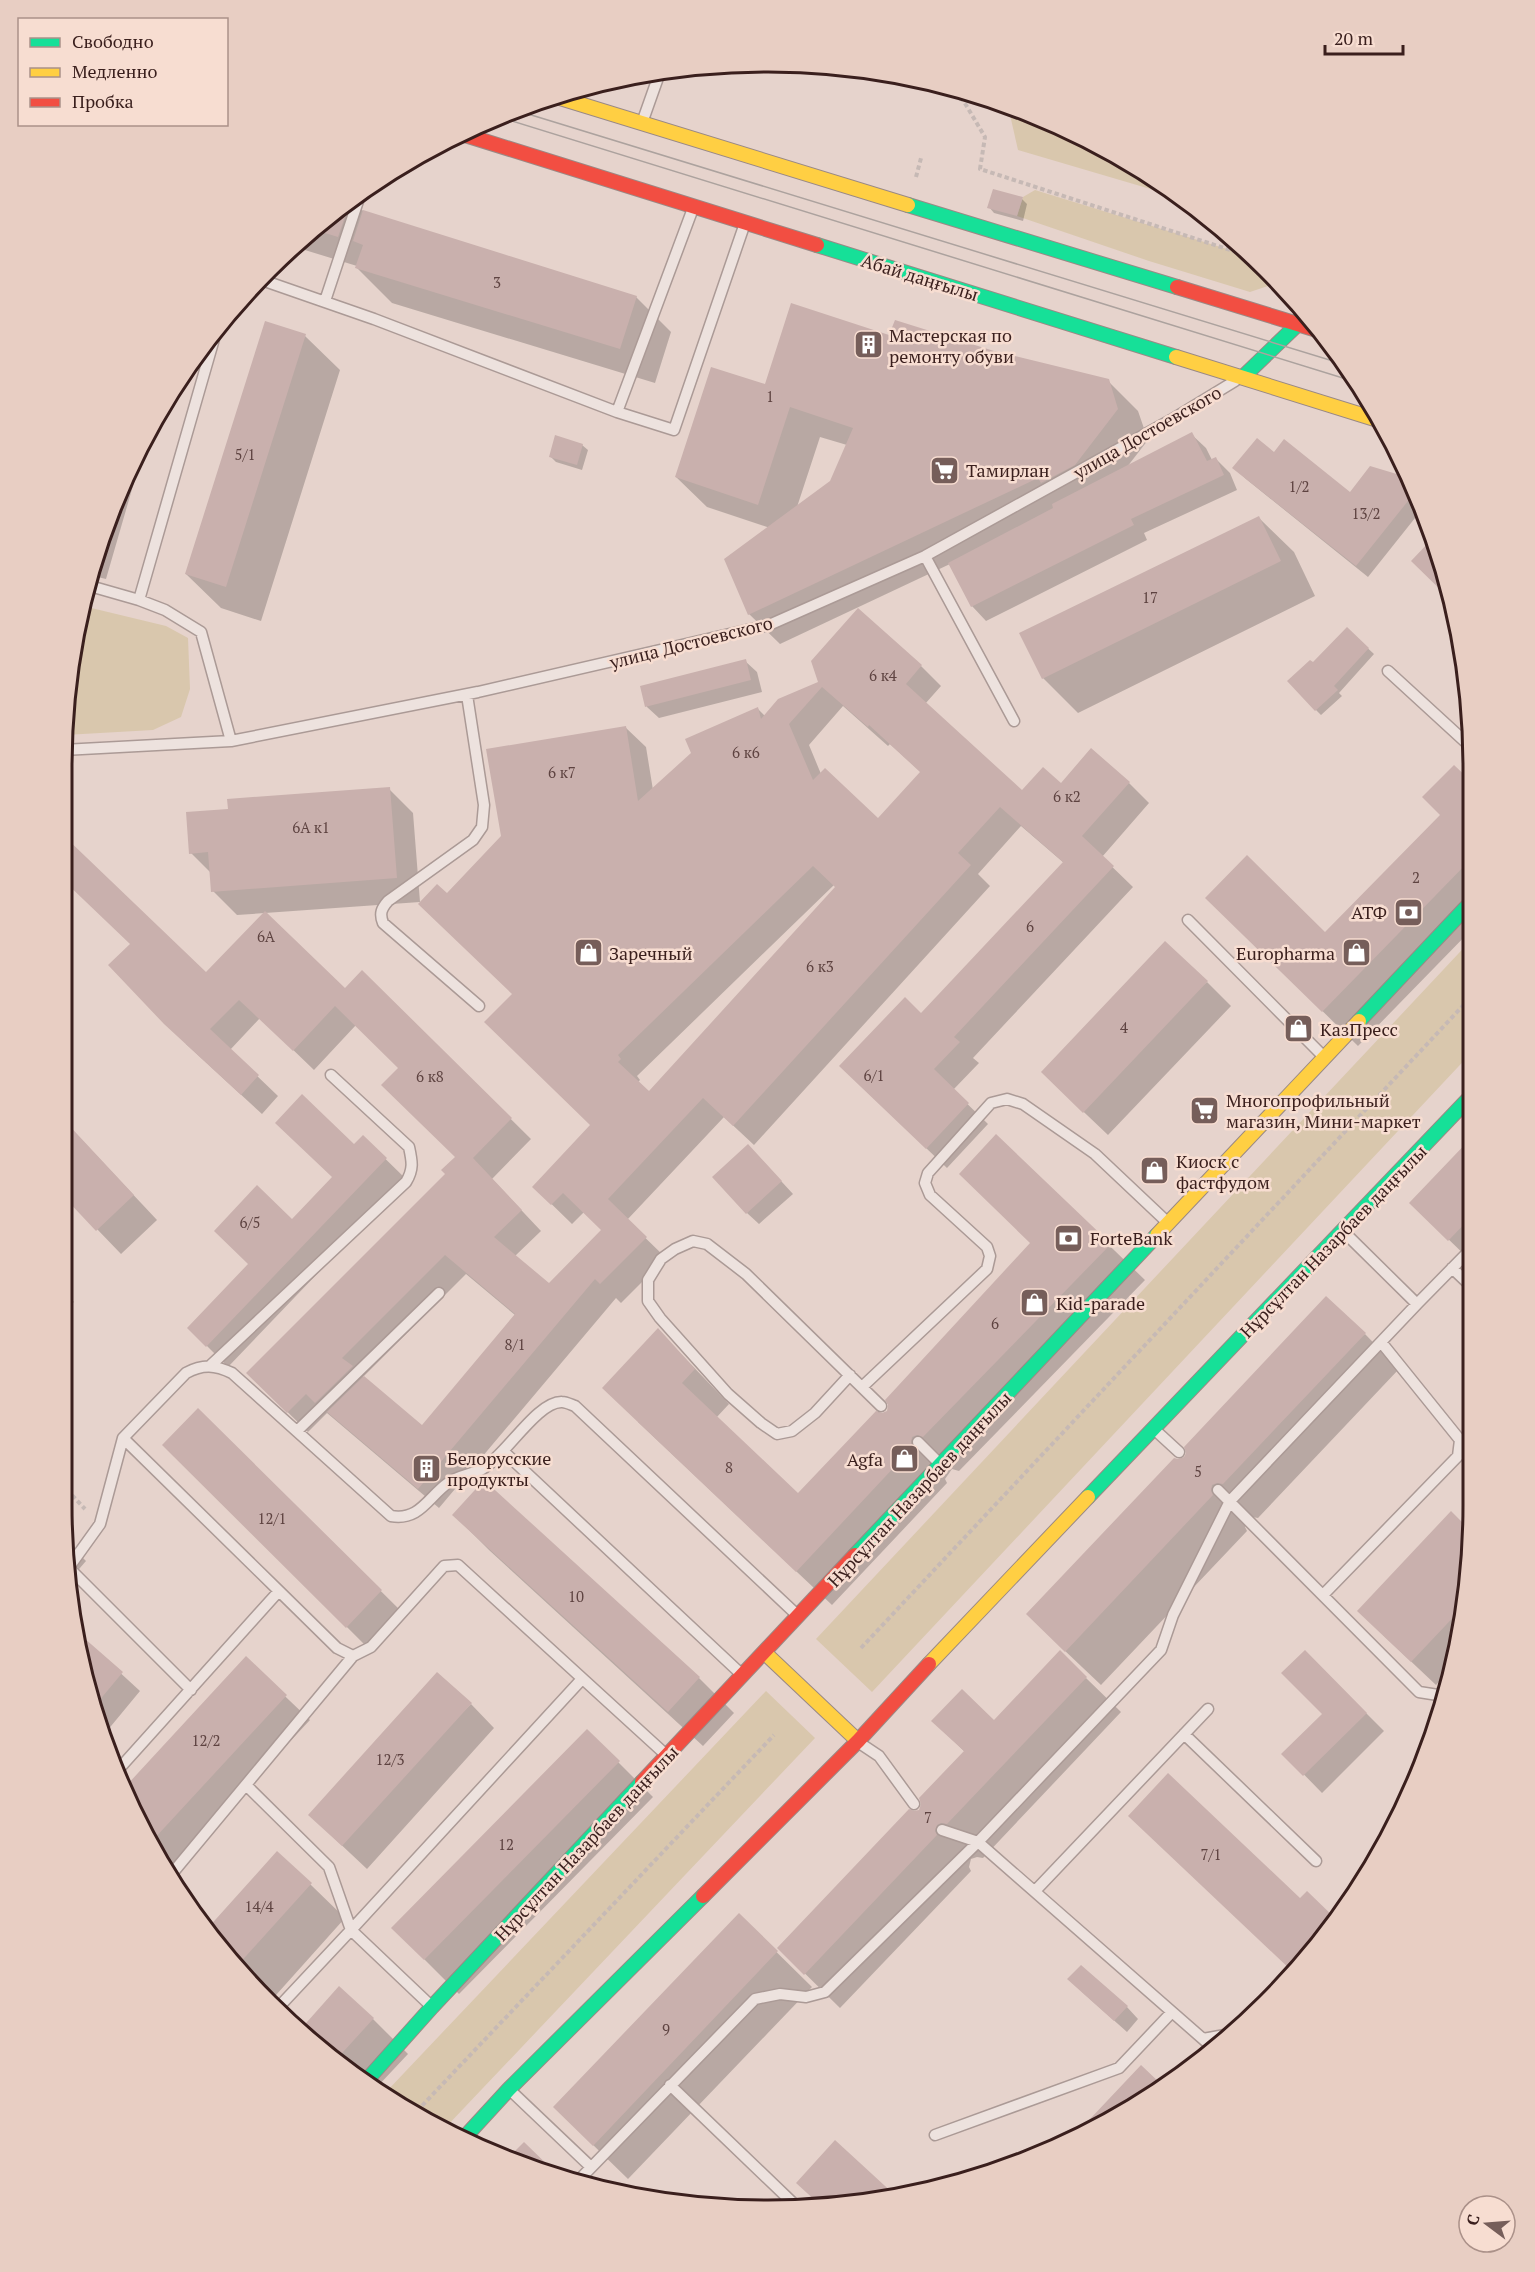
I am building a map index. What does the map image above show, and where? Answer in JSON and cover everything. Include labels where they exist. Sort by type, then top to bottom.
[{"type":"main road","points":[[570,101],[1297,317]]},
{"type":"main road","name":"Абай даңғылы","points":[[474,138],[1368,417]]},
{"type":"main road","points":[[1243,377],[1299,319]]},
{"type":"main road","name":"Нұрсұлтан Назарбаев даңғылы","points":[[371,2076],[742,1675],[1463,910]]},
{"type":"main road","name":"Нұрсұлтан Назарбаев даңғылы","points":[[469,2132],[509,2089],[858,1741],[903,1691],[1463,1104]]},
{"type":"main road","points":[[765,1653],[858,1741]]},
{"type":"lane","points":[[642,123],[657,81]]},
{"type":"lane","points":[[325,301],[356,207]]},
{"type":"lane","points":[[617,412],[693,208]]},
{"type":"lane","points":[[270,283],[325,301],[617,412],[674,430],[745,222]]},
{"type":"lane","points":[[139,600],[210,352]]},
{"type":"lane","name":"улица Достоевского","points":[[72,749],[231,741],[467,694],[769,625],[925,556],[1171,420],[1243,377]]},
{"type":"lane","points":[[925,556],[1014,721]]},
{"type":"lane","points":[[96,588],[165,610],[201,632],[231,741]]},
{"type":"lane","points":[[1388,671],[1462,739]]},
{"type":"lane","points":[[467,694],[484,805],[482,826],[473,840],[388,901],[382,908],[381,917],[383,923],[479,1006]]},
{"type":"lane","points":[[1188,920],[1325,1057]]},
{"type":"lane","points":[[211,1365],[405,1182],[411,1173],[412,1162],[409,1147],[331,1075]]},
{"type":"lane","points":[[862,1387],[987,1269],[990,1256],[987,1247],[930,1195],[926,1183],[928,1173],[991,1103],[1007,1099],[1023,1104],[1051,1122],[1095,1154],[1169,1223]]},
{"type":"lane","points":[[1343,1230],[1417,1304]]},
{"type":"lane","points":[[850,1375],[815,1413],[792,1431],[777,1434],[728,1394],[660,1318],[648,1301],[648,1280],[661,1259],[675,1250],[693,1241],[707,1244],[746,1274],[850,1375],[881,1406]]},
{"type":"lane","points":[[584,2175],[755,1999],[780,1994],[806,1997],[825,1992],[978,1842],[1161,1650],[1173,1615],[1230,1501],[1463,1256]]},
{"type":"lane","points":[[1452,1268],[1463,1279]]},
{"type":"lane","points":[[297,1431],[439,1293]]},
{"type":"lane","points":[[1323,1595],[1458,1456],[1460,1440],[1381,1342]]},
{"type":"lane","points":[[74,1560],[100,1524],[123,1438],[186,1373],[197,1367],[211,1365],[232,1373],[392,1516],[400,1518],[410,1516],[421,1509],[447,1483],[463,1474],[482,1469],[503,1451],[544,1408],[562,1402],[575,1406],[799,1616]]},
{"type":"lane","points":[[1154,1428],[1179,1452]]},
{"type":"lane","points":[[123,1438],[337,1648],[354,1656]]},
{"type":"lane","points":[[918,1442],[941,1466]]},
{"type":"lane","points":[[503,1451],[742,1675]]},
{"type":"lane","points":[[1218,1490],[1419,1692],[1436,1695]]},
{"type":"lane","points":[[176,1869],[354,1656],[371,1647],[444,1566],[458,1565],[667,1757]]},
{"type":"lane","points":[[76,1577],[190,1690]]},
{"type":"lane","points":[[123,1765],[279,1591]]},
{"type":"lane","points":[[283,2003],[582,1678]]},
{"type":"lane","points":[[1035,1891],[1209,1709]]},
{"type":"lane","points":[[1184,1734],[1316,1861]]},
{"type":"lane","points":[[858,1741],[879,1756],[914,1804]]},
{"type":"lane","points":[[246,1785],[329,1867],[351,1930],[432,2007]]},
{"type":"lane","points":[[942,1830],[978,1842],[1207,2043]]},
{"type":"lane","points":[[935,2136],[1119,2068],[1172,2012]]},
{"type":"lane","points":[[670,2085],[789,2200]]},
{"type":"lane","points":[[509,2089],[591,2167]]},
{"type":"path","points":[[963,101],[985,137],[980,169],[1232,251]]},
{"type":"path","points":[[915,177],[921,158]]},
{"type":"path","points":[[861,1648],[1463,1005]]},
{"type":"path","points":[[421,2107],[774,1736]]},
{"type":"shaded area","points":[[1010,116],[1075,144],[1156,191],[1018,150]]},
{"type":"shaded area","points":[[1035,190],[1232,251],[1268,286],[1250,292],[1149,261],[1017,216],[1023,197]]},
{"type":"shaded area","points":[[91,608],[166,626],[188,638],[190,689],[181,717],[153,730],[73,735],[78,677]]},
{"type":"shaded area","points":[[1463,949],[1463,1062],[872,1692],[816,1639]]},
{"type":"shaded area","points":[[766,1691],[815,1738],[450,2123],[390,2088]]},
{"type":"building","points":[[993,189],[1023,197],[1017,216],[987,208]]},
{"type":"building","points":[[363,210],[637,296],[620,349],[355,268],[363,245],[353,241]]},
{"type":"building","points":[[346,215],[338,237],[324,233]]},
{"type":"building","name":"Тамирлан","points":[[791,303],[889,335],[895,320],[994,351],[1109,379],[1118,409],[1075,465],[1041,483],[1038,478],[748,615],[724,559],[830,481],[853,428],[790,407],[758,505],[675,477],[711,367],[765,384]]},
{"type":"building","points":[[265,321],[306,334],[226,587],[185,574]]},
{"type":"building","points":[[1192,432],[1207,461],[1216,457],[1224,475],[1131,519],[1134,525],[971,607],[948,563],[1053,508],[1052,504]]},
{"type":"building","points":[[555,435],[583,444],[577,465],[549,457]]},
{"type":"building","points":[[1257,438],[1274,452],[1284,439],[1350,492],[1370,466],[1398,474],[1409,499],[1356,566],[1232,468]]},
{"type":"building","points":[[1259,516],[1281,561],[1042,679],[1019,633]]},
{"type":"building","points":[[1426,545],[1439,589],[1411,561]]},
{"type":"building","points":[[858,608],[922,665],[906,684],[1022,790],[1043,767],[1061,783],[1091,748],[1130,782],[1082,836],[1114,866],[954,1037],[960,1042],[934,1069],[969,1103],[926,1149],[839,1066],[905,997],[921,1013],[1063,862],[1000,807],[958,853],[971,865],[733,1126],[703,1098],[608,1199],[647,1237],[600,1284],[595,1279],[418,1489],[327,1412],[364,1376],[422,1425],[515,1314],[445,1255],[342,1358],[353,1366],[315,1403],[306,1394],[287,1413],[246,1373],[445,1174],[441,1170],[455,1157],[381,1085],[398,1068],[335,1006],[293,1051],[239,1000],[210,1029],[259,1075],[241,1095],[164,1024],[108,965],[130,944],[72,889],[72,844],[206,972],[265,911],[345,988],[362,970],[512,1118],[473,1158],[522,1210],[494,1237],[549,1283],[601,1230],[563,1193],[551,1205],[532,1187],[590,1125],[484,1022],[512,994],[418,904],[437,884],[447,893],[501,836],[486,749],[626,726],[638,801],[691,753],[685,739],[758,707],[761,719],[778,699],[818,682],[811,661]],"holes":[[[822,687],[868,727],[869,725],[920,772],[878,818],[825,768],[813,780],[789,724]],[[813,866],[835,887],[649,1091],[618,1062],[621,1059],[618,1055]]]},
{"type":"building","points":[[1347,627],[1369,648],[1334,686],[1338,690],[1315,711],[1287,681],[1310,660],[1313,662]]},
{"type":"building","points":[[746,659],[751,680],[645,707],[640,686]]},
{"type":"building","points":[[1454,765],[1463,774],[1463,867],[1322,1012],[1205,898],[1247,855],[1325,932],[1440,815],[1422,797]]},
{"type":"building","points":[[390,787],[397,878],[211,892],[208,852],[189,854],[186,812],[228,809],[227,799]]},
{"type":"building","points":[[1165,941],[1208,981],[1083,1113],[1041,1072]]},
{"type":"building","points":[[302,1094],[354,1144],[363,1135],[387,1158],[206,1347],[187,1328],[248,1264],[214,1231],[257,1185],[292,1219],[332,1177],[275,1123]]},
{"type":"building","points":[[72,1129],[134,1195],[96,1231],[72,1205]]},
{"type":"building","points":[[996,1134],[1111,1244],[923,1437],[917,1435],[912,1437],[913,1447],[796,1572],[602,1388],[658,1328],[695,1369],[682,1383],[798,1493],[876,1411],[882,1413],[887,1411],[888,1405],[885,1400],[1030,1243],[959,1174]]},
{"type":"building","points":[[748,1144],[782,1181],[746,1214],[712,1177]]},
{"type":"building","points":[[1463,1146],[1463,1225],[1448,1241],[1409,1203]]},
{"type":"building","points":[[1326,1296],[1366,1333],[1223,1484],[1212,1485],[1213,1495],[1065,1652],[1026,1614],[1174,1458],[1184,1457],[1186,1453],[1184,1447]]},
{"type":"building","points":[[198,1408],[382,1590],[346,1628],[162,1445]]},
{"type":"building","points":[[484,1480],[700,1677],[668,1712],[452,1515]]},
{"type":"building","points":[[1451,1511],[1463,1523],[1462,1550],[1454,1617],[1411,1662],[1357,1611]]},
{"type":"building","points":[[85,1639],[123,1672],[100,1699]]},
{"type":"building","points":[[1060,1650],[1087,1677],[947,1824],[937,1825],[935,1831],[937,1835],[804,1975],[777,1948],[909,1809],[919,1810],[921,1804],[919,1798],[964,1751],[931,1721],[962,1689],[994,1720]]},
{"type":"building","points":[[1305,1650],[1367,1713],[1303,1776],[1281,1754],[1322,1714],[1281,1673]]},
{"type":"building","points":[[246,1656],[287,1695],[157,1836],[130,1782]]},
{"type":"building","points":[[437,1672],[472,1703],[342,1846],[308,1815]]},
{"type":"building","points":[[587,1729],[620,1761],[424,1960],[391,1928]]},
{"type":"building","points":[[1168,1773],[1300,1898],[1307,1891],[1330,1913],[1287,1966],[1128,1816]]},
{"type":"building","points":[[277,1851],[312,1883],[242,1960],[212,1923]]},
{"type":"building","points":[[739,1913],[778,1951],[593,2146],[553,2107]]},
{"type":"building","points":[[1081,1965],[1128,2006],[1114,2021],[1067,1979]]},
{"type":"building","points":[[339,1986],[374,2018],[341,2054],[305,2024]]},
{"type":"building","points":[[1141,2065],[1157,2081],[1115,2107],[1088,2121]]},
{"type":"building","points":[[835,2140],[889,2189],[814,2199],[796,2183]]},
{"type":"building","points":[[524,2142],[546,2164],[544,2163],[514,2152]]},
{"type":"tram line","points":[[529,114],[1331,360]]},
{"type":"tram line","points":[[512,121],[1344,378]]},
{"type":"traffic: fast","points":[[908,205],[1177,287]]},
{"type":"traffic: fast","points":[[817,245],[1176,357]]},
{"type":"traffic: fast","points":[[1243,377],[1299,320]]},
{"type":"traffic: fast","points":[[1359,1021],[1463,911]]},
{"type":"traffic: fast","points":[[1088,1497],[1463,1105]]},
{"type":"traffic: fast","points":[[855,1555],[1157,1235]]},
{"type":"traffic: fast","points":[[371,2076],[642,1782]]},
{"type":"traffic: fast","points":[[469,2132],[509,2089],[703,1896]]},
{"type":"traffic: slow","points":[[570,101],[908,205]]},
{"type":"traffic: slow","points":[[1176,357],[1368,417]]},
{"type":"traffic: slow","points":[[1157,1235],[1359,1021]]},
{"type":"traffic: slow","points":[[929,1664],[1088,1497]]},
{"type":"traffic: slow","points":[[765,1653],[858,1741]]},
{"type":"traffic: jam","points":[[474,138],[817,245]]},
{"type":"traffic: jam","points":[[1177,287],[1304,326]]},
{"type":"traffic: jam","points":[[642,1782],[855,1555]]},
{"type":"traffic: jam","points":[[703,1896],[858,1741],[929,1664]]},
{"type":"place","name":"Мастерская по ремонту обуви","points":[[868,345]]},
{"type":"place","name":"Тамирлан","points":[[945,470]]},
{"type":"place","name":"АТФ","points":[[1408,912]]},
{"type":"place","name":"Заречный","points":[[588,953]]},
{"type":"place","name":"Europharma","points":[[1356,953]]},
{"type":"place","name":"КазПресс","points":[[1299,1029]]},
{"type":"place","name":"Многопрофильный магазин, Мини-маркет","points":[[1205,1110]]},
{"type":"place","name":"Киоск с фастфудом","points":[[1155,1171]]},
{"type":"place","name":"ForteBank","points":[[1069,1238]]},
{"type":"place","name":"Kid-parade","points":[[1035,1303]]},
{"type":"place","name":"Agfa","points":[[904,1459]]},
{"type":"place","name":"Белорусские продукты","points":[[426,1468]]}]
